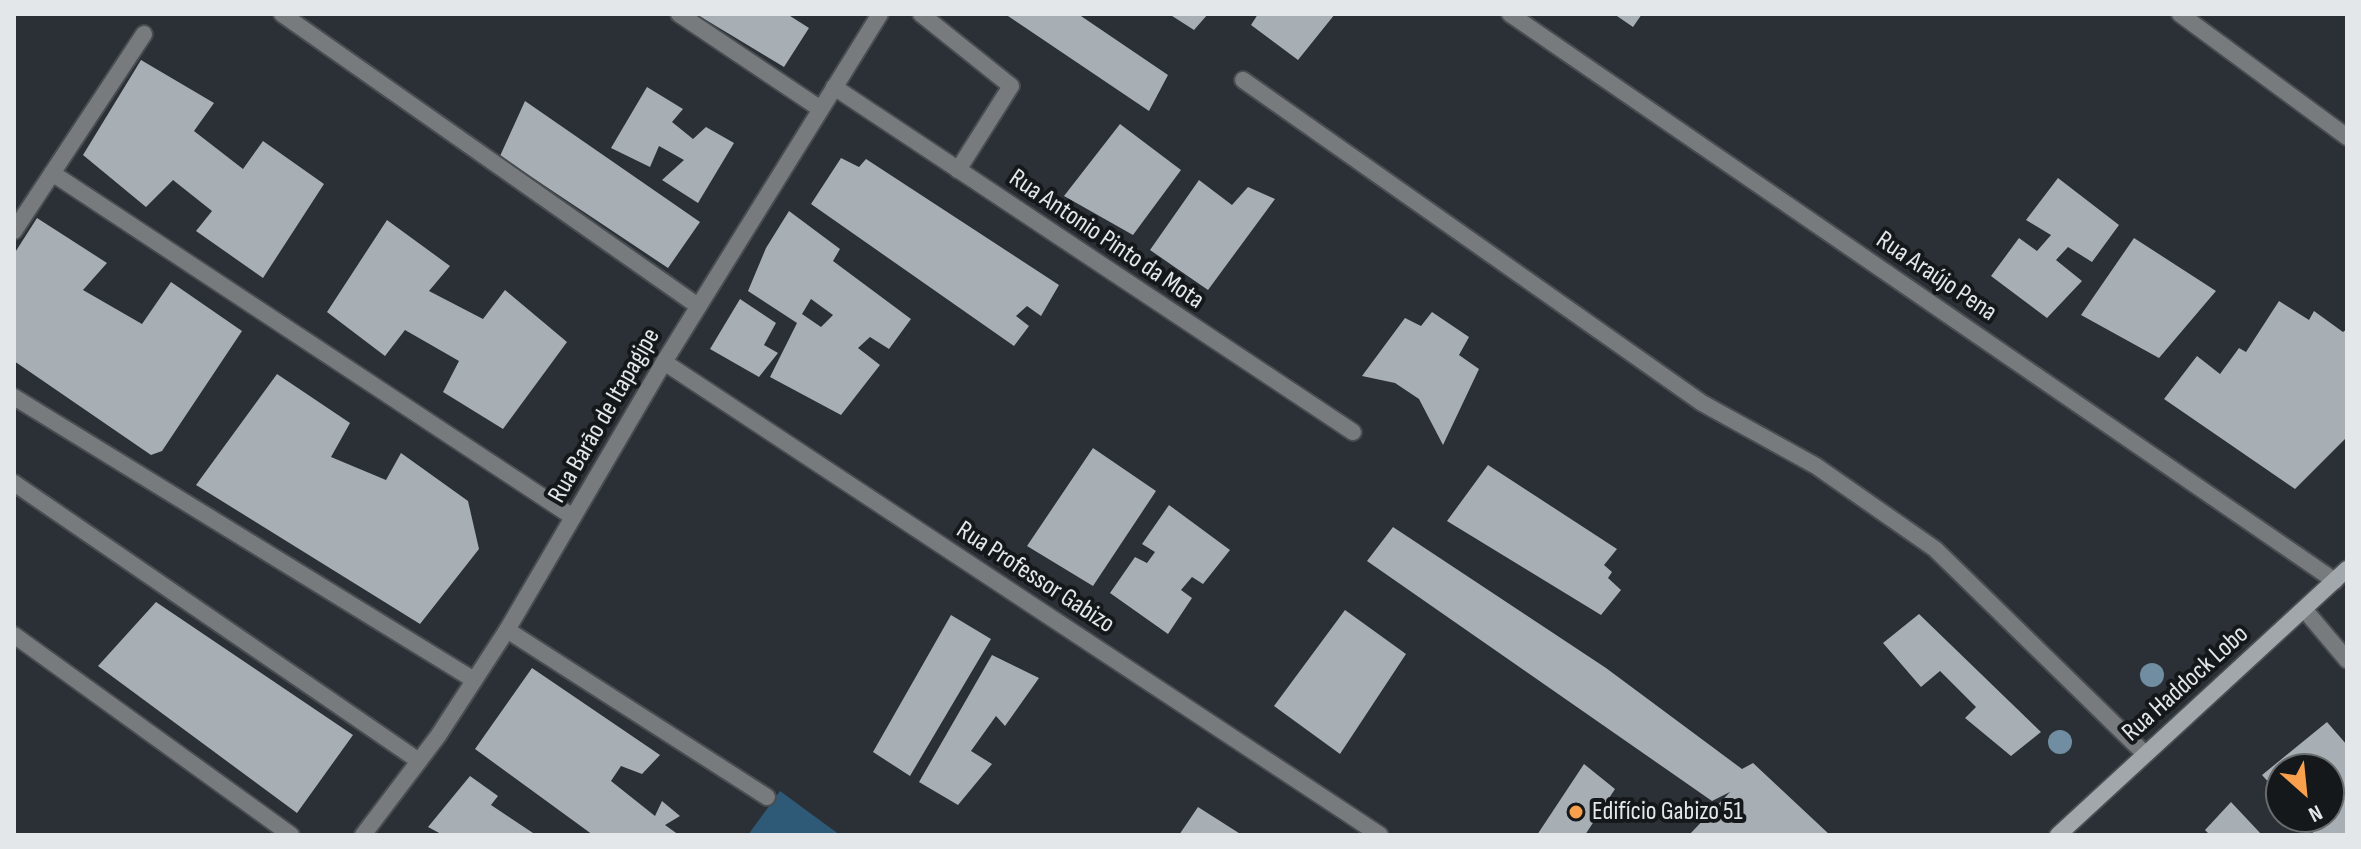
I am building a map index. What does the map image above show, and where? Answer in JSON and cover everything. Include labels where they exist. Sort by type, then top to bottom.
[{"type":"main road","name":"Rua Haddock Lobo","points":[[2067,832],[2144,753],[2341,575]]},
{"type":"street","points":[[282,14],[698,306]]},
{"type":"street","points":[[679,14],[819,108]]},
{"type":"street","name":"Rua Barão de Itapagipe","points":[[363,835],[419,761],[507,630],[664,362],[880,14]]},
{"type":"street","points":[[921,14],[1011,86],[958,170]]},
{"type":"street","name":"Rua Araújo Pena","points":[[1510,14],[2341,575]]},
{"type":"street","points":[[2180,14],[2347,137]]},
{"type":"street","points":[[14,231],[144,34]]},
{"type":"street","points":[[1243,80],[1702,403],[1816,466],[1935,549],[2144,753]]},
{"type":"street","name":"Rua Antonio Pinto da Mota","points":[[834,87],[1353,432]]},
{"type":"street","points":[[52,173],[573,517]]},
{"type":"street","name":"Rua Professor Gabizo","points":[[664,362],[1380,835]]},
{"type":"street","points":[[14,397],[474,680]]},
{"type":"street","points":[[14,483],[419,761]]},
{"type":"street","points":[[2304,609],[2347,660]]},
{"type":"street","points":[[507,630],[767,797]]},
{"type":"street","points":[[14,635],[291,835]]},
{"type":"shaded area","points":[[780,791],[840,835],[748,835]]},
{"type":"building","points":[[696,14],[787,14],[809,28],[784,67]]},
{"type":"building","points":[[1005,14],[1078,14],[1168,75],[1149,111]]},
{"type":"building","points":[[1169,14],[1208,14],[1194,30]]},
{"type":"building","points":[[1258,14],[1335,14],[1298,60],[1251,25]]},
{"type":"building","points":[[1614,14],[1642,14],[1633,27]]},
{"type":"building","points":[[141,60],[214,103],[194,131],[243,169],[263,141],[324,184],[263,278],[196,231],[212,211],[173,180],[146,207],[83,155]]},
{"type":"building","points":[[647,87],[683,109],[672,122],[693,139],[706,127],[734,143],[698,203],[662,180],[684,160],[659,146],[650,167],[611,148]]},
{"type":"building","points":[[525,101],[700,222],[668,268],[500,156]]},
{"type":"building","points":[[1120,124],[1181,170],[1133,235],[1064,196]]},
{"type":"building","points":[[841,158],[859,167],[866,159],[1059,285],[1041,316],[1027,306],[1016,316],[1029,326],[1014,346],[811,204]]},
{"type":"building","points":[[2058,178],[2119,225],[2092,262],[2068,247],[2056,260],[2082,281],[2047,318],[1991,276],[2019,238],[2037,251],[2051,235],[2026,220]]},
{"type":"building","points":[[1199,180],[1232,205],[1248,187],[1275,199],[1208,290],[1150,250]]},
{"type":"building","points":[[789,211],[840,249],[833,261],[911,319],[889,349],[870,337],[858,348],[880,365],[841,415],[770,377],[797,323],[748,291],[766,248]],"holes":[[[811,299],[833,315],[821,327],[802,314]]]},
{"type":"building","points":[[37,218],[107,263],[83,290],[142,324],[171,282],[242,331],[162,451],[151,455],[14,361],[14,254]]},
{"type":"building","points":[[387,220],[450,266],[429,291],[483,319],[505,290],[567,342],[503,429],[443,392],[459,361],[405,330],[385,356],[327,312]]},
{"type":"building","points":[[2134,238],[2216,291],[2159,358],[2081,315]]},
{"type":"building","points":[[740,299],[776,323],[764,345],[778,353],[759,377],[710,349]]},
{"type":"building","points":[[2279,301],[2309,320],[2314,311],[2343,332],[2347,329],[2347,437],[2295,489],[2164,399],[2197,356],[2220,374],[2239,348],[2246,352]]},
{"type":"building","points":[[1432,312],[1469,337],[1459,355],[1479,369],[1443,445],[1419,399],[1395,383],[1362,376],[1405,318],[1421,326]]},
{"type":"building","points":[[277,374],[350,423],[331,457],[386,480],[401,453],[468,501],[479,549],[420,624],[196,485]]},
{"type":"building","points":[[1093,448],[1156,491],[1093,586],[1027,546]]},
{"type":"building","points":[[1488,465],[1617,549],[1604,565],[1612,572],[1608,578],[1621,590],[1601,615],[1447,521]]},
{"type":"building","points":[[1169,505],[1230,550],[1203,584],[1192,577],[1181,590],[1192,598],[1168,634],[1110,593],[1135,557],[1147,563],[1155,552],[1142,544]]},
{"type":"building","points":[[1393,527],[1606,668],[1742,769],[1753,763],[1830,835],[1689,835],[1730,792],[1712,801],[1367,561]]},
{"type":"building","points":[[156,602],[353,735],[297,813],[98,666]]},
{"type":"building","points":[[1345,610],[1406,654],[1340,754],[1274,706]]},
{"type":"building","points":[[1919,614],[2041,732],[2011,756],[1965,718],[1976,707],[1940,671],[1921,687],[1883,643]]},
{"type":"building","points":[[951,615],[991,639],[910,776],[873,752]]},
{"type":"building","points":[[992,655],[1039,678],[1005,726],[996,716],[971,751],[992,764],[958,805],[919,782]]},
{"type":"building","points":[[532,668],[660,755],[642,774],[621,766],[611,781],[655,816],[662,801],[680,816],[665,825],[679,835],[593,835],[475,749]]},
{"type":"building","points":[[2327,722],[2347,745],[2347,835],[2313,833],[2345,833],[2345,753],[2289,753]]},
{"type":"building","name":"Edifício Gabizo 51","points":[[1584,764],[1615,789],[1585,835],[1537,835]]},
{"type":"building","points":[[470,776],[498,796],[491,805],[536,835],[443,835],[428,827]]},
{"type":"building","points":[[2231,802],[2262,835],[2210,835],[2205,830]]},
{"type":"building","points":[[1198,807],[1242,835],[1179,835]]},
{"type":"place","name":"Edifício Gabizo 51","points":[[1576,812]]}]
